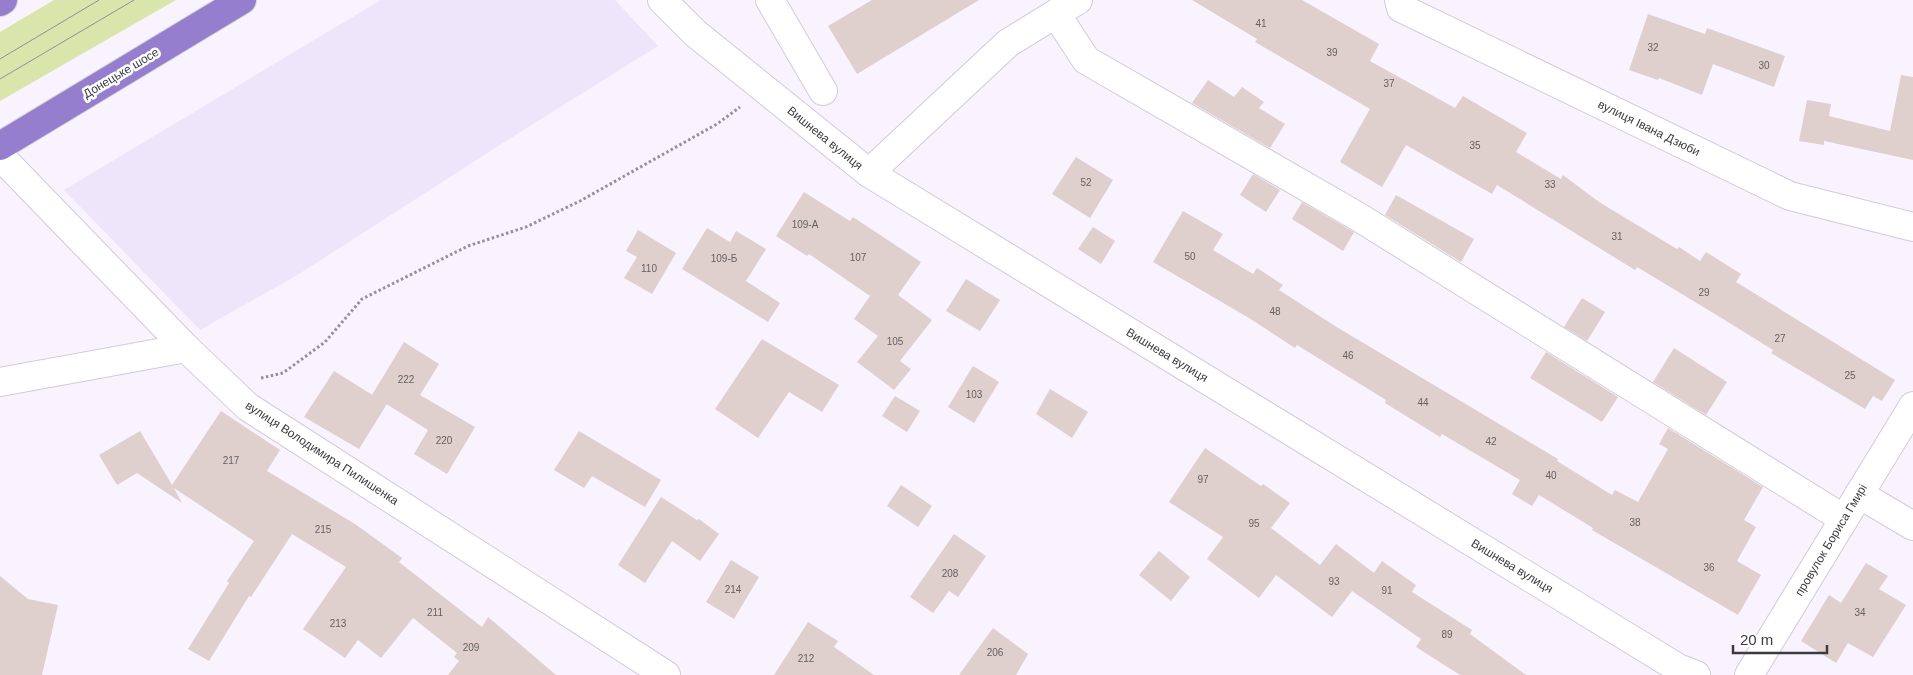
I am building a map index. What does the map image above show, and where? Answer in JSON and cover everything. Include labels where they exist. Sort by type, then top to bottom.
[{"type":"highway","name":"Донецьке шосе","points":[[0,146],[242,0]]},
{"type":"street","name":"Вишнева вулиця","points":[[662,0],[695,33],[869,173],[1678,668],[1696,675]]},
{"type":"street","points":[[770,0],[823,91]]},
{"type":"street","name":"вулиця Івана Дзюби","points":[[1395,3],[1790,196],[1913,227]]},
{"type":"street","points":[[869,173],[1008,42],[1067,7],[1086,60],[1357,216],[1844,519]]},
{"type":"street","name":"вулиця Володимира Пилишенка","points":[[0,156],[186,348],[248,407],[666,675]]},
{"type":"street","points":[[0,382],[186,348]]},
{"type":"street","name":"провулок Бориса Гмирі","points":[[1749,675],[1913,406]]},
{"type":"street","points":[[1859,494],[1913,526]]},
{"type":"path","points":[[227,387],[283,373],[325,342],[362,299],[468,246],[526,227],[580,201],[717,124],[764,89]]},
{"type":"shaded area","points":[[381,0],[615,0],[658,46],[299,274],[200,330],[64,190]]},
{"type":"green space","points":[[54,0],[176,0],[0,101],[0,32]]},
{"type":"building","points":[[872,0],[979,0],[857,74],[828,26]]},
{"type":"building","points":[[1192,0],[1302,0],[1379,44],[1370,61],[1455,108],[1463,96],[1527,133],[1516,152],[1561,179],[1563,175],[1599,202],[1677,249],[1679,247],[1700,261],[1706,252],[1741,274],[1736,282],[1895,380],[1882,401],[1873,396],[1865,409],[1771,353],[1773,350],[1715,314],[1637,267],[1635,270],[1497,185],[1492,194],[1406,145],[1382,187],[1340,162],[1370,109],[1255,42],[1257,39]]},
{"type":"building","points":[[1648,14],[1705,34],[1707,28],[1785,56],[1774,87],[1713,64],[1702,95],[1659,78],[1658,80],[1629,70]]},
{"type":"building","points":[[1901,75],[1913,77],[1913,160],[1824,141],[1824,145],[1799,141],[1807,100],[1831,104],[1829,116],[1890,131]]},
{"type":"building","points":[[1208,80],[1234,97],[1242,87],[1264,102],[1259,108],[1285,124],[1270,148],[1192,103]]},
{"type":"building","points":[[1076,157],[1113,180],[1090,218],[1052,194]]},
{"type":"building","points":[[1253,174],[1280,190],[1266,212],[1240,195]]},
{"type":"building","points":[[804,192],[850,221],[853,217],[921,262],[898,295],[932,320],[900,361],[911,369],[894,390],[857,362],[878,336],[854,319],[870,296],[809,254],[807,256],[776,236]]},
{"type":"building","points":[[1396,195],[1474,239],[1461,262],[1385,215]]},
{"type":"building","points":[[1302,202],[1354,232],[1343,251],[1292,219]]},
{"type":"building","points":[[1183,211],[1223,234],[1213,250],[1253,274],[1257,268],[1283,285],[1279,290],[1335,326],[1558,459],[1557,461],[1612,495],[1615,490],[1638,502],[1668,449],[1659,444],[1668,428],[1763,487],[1744,520],[1756,527],[1737,561],[1761,575],[1738,615],[1592,530],[1593,528],[1539,495],[1532,506],[1512,494],[1520,480],[1442,434],[1440,437],[1385,403],[1386,400],[1297,345],[1295,348],[1249,318],[1153,262]]},
{"type":"building","points":[[1093,227],[1115,241],[1101,264],[1078,249]]},
{"type":"building","points":[[707,228],[730,242],[736,231],[766,249],[746,281],[780,303],[768,322],[682,269]]},
{"type":"building","points":[[638,230],[676,253],[652,294],[624,278],[637,257],[626,251]]},
{"type":"building","points":[[966,279],[1000,300],[980,331],[946,311]]},
{"type":"building","points":[[1582,298],[1605,312],[1587,341],[1564,327]]},
{"type":"building","points":[[762,339],[839,385],[822,412],[789,392],[758,438],[715,409]]},
{"type":"building","points":[[404,342],[439,364],[420,395],[475,427],[447,474],[414,454],[428,430],[372,395]]},
{"type":"building","points":[[1674,348],[1727,382],[1706,415],[1653,382]]},
{"type":"building","points":[[1546,352],[1618,397],[1602,422],[1530,378]]},
{"type":"building","points":[[973,366],[999,382],[974,423],[948,407]]},
{"type":"building","points":[[334,371],[387,404],[359,449],[304,417]]},
{"type":"building","points":[[1050,389],[1088,412],[1072,438],[1036,414]]},
{"type":"building","points":[[895,396],[920,411],[907,432],[882,416]]},
{"type":"building","points":[[221,411],[280,450],[267,471],[355,524],[402,558],[399,562],[482,627],[488,617],[556,675],[448,675],[459,661],[454,657],[457,653],[413,618],[381,658],[358,640],[345,658],[303,629],[346,567],[292,534],[251,597],[249,596],[209,661],[188,649],[229,583],[227,581],[254,541],[174,488],[182,503],[137,473],[117,485],[99,455],[140,431],[172,485]]},
{"type":"building","points":[[579,431],[661,480],[645,507],[592,476],[584,488],[554,470]]},
{"type":"building","points":[[1205,448],[1290,503],[1271,528],[1320,565],[1336,544],[1374,573],[1382,561],[1416,585],[1412,592],[1472,630],[1470,634],[1526,675],[1460,675],[1416,647],[1421,639],[1352,591],[1332,617],[1276,575],[1259,598],[1207,559],[1223,537],[1169,502]]},
{"type":"building","points":[[901,485],[932,506],[918,527],[887,506]]},
{"type":"building","points":[[661,497],[697,520],[699,519],[719,534],[700,561],[672,541],[645,583],[618,565]]},
{"type":"building","points":[[954,534],[986,556],[958,597],[949,591],[933,613],[910,597]]},
{"type":"building","points":[[1159,551],[1190,577],[1171,601],[1139,575]]},
{"type":"building","points":[[731,560],[759,577],[734,619],[706,602]]},
{"type":"building","points":[[1866,563],[1888,576],[1879,589],[1906,605],[1873,657],[1848,643],[1836,663],[1801,641],[1829,595],[1841,603]]},
{"type":"building","points":[[0,576],[28,599],[58,605],[42,675],[0,675]]},
{"type":"building","points":[[808,622],[838,641],[834,647],[874,675],[774,675]]},
{"type":"building","points":[[993,628],[1028,654],[1016,675],[959,675]]},
{"type":"tram line","points":[[0,59],[99,0]]},
{"type":"tram line","points":[[0,79],[134,0]]}]
